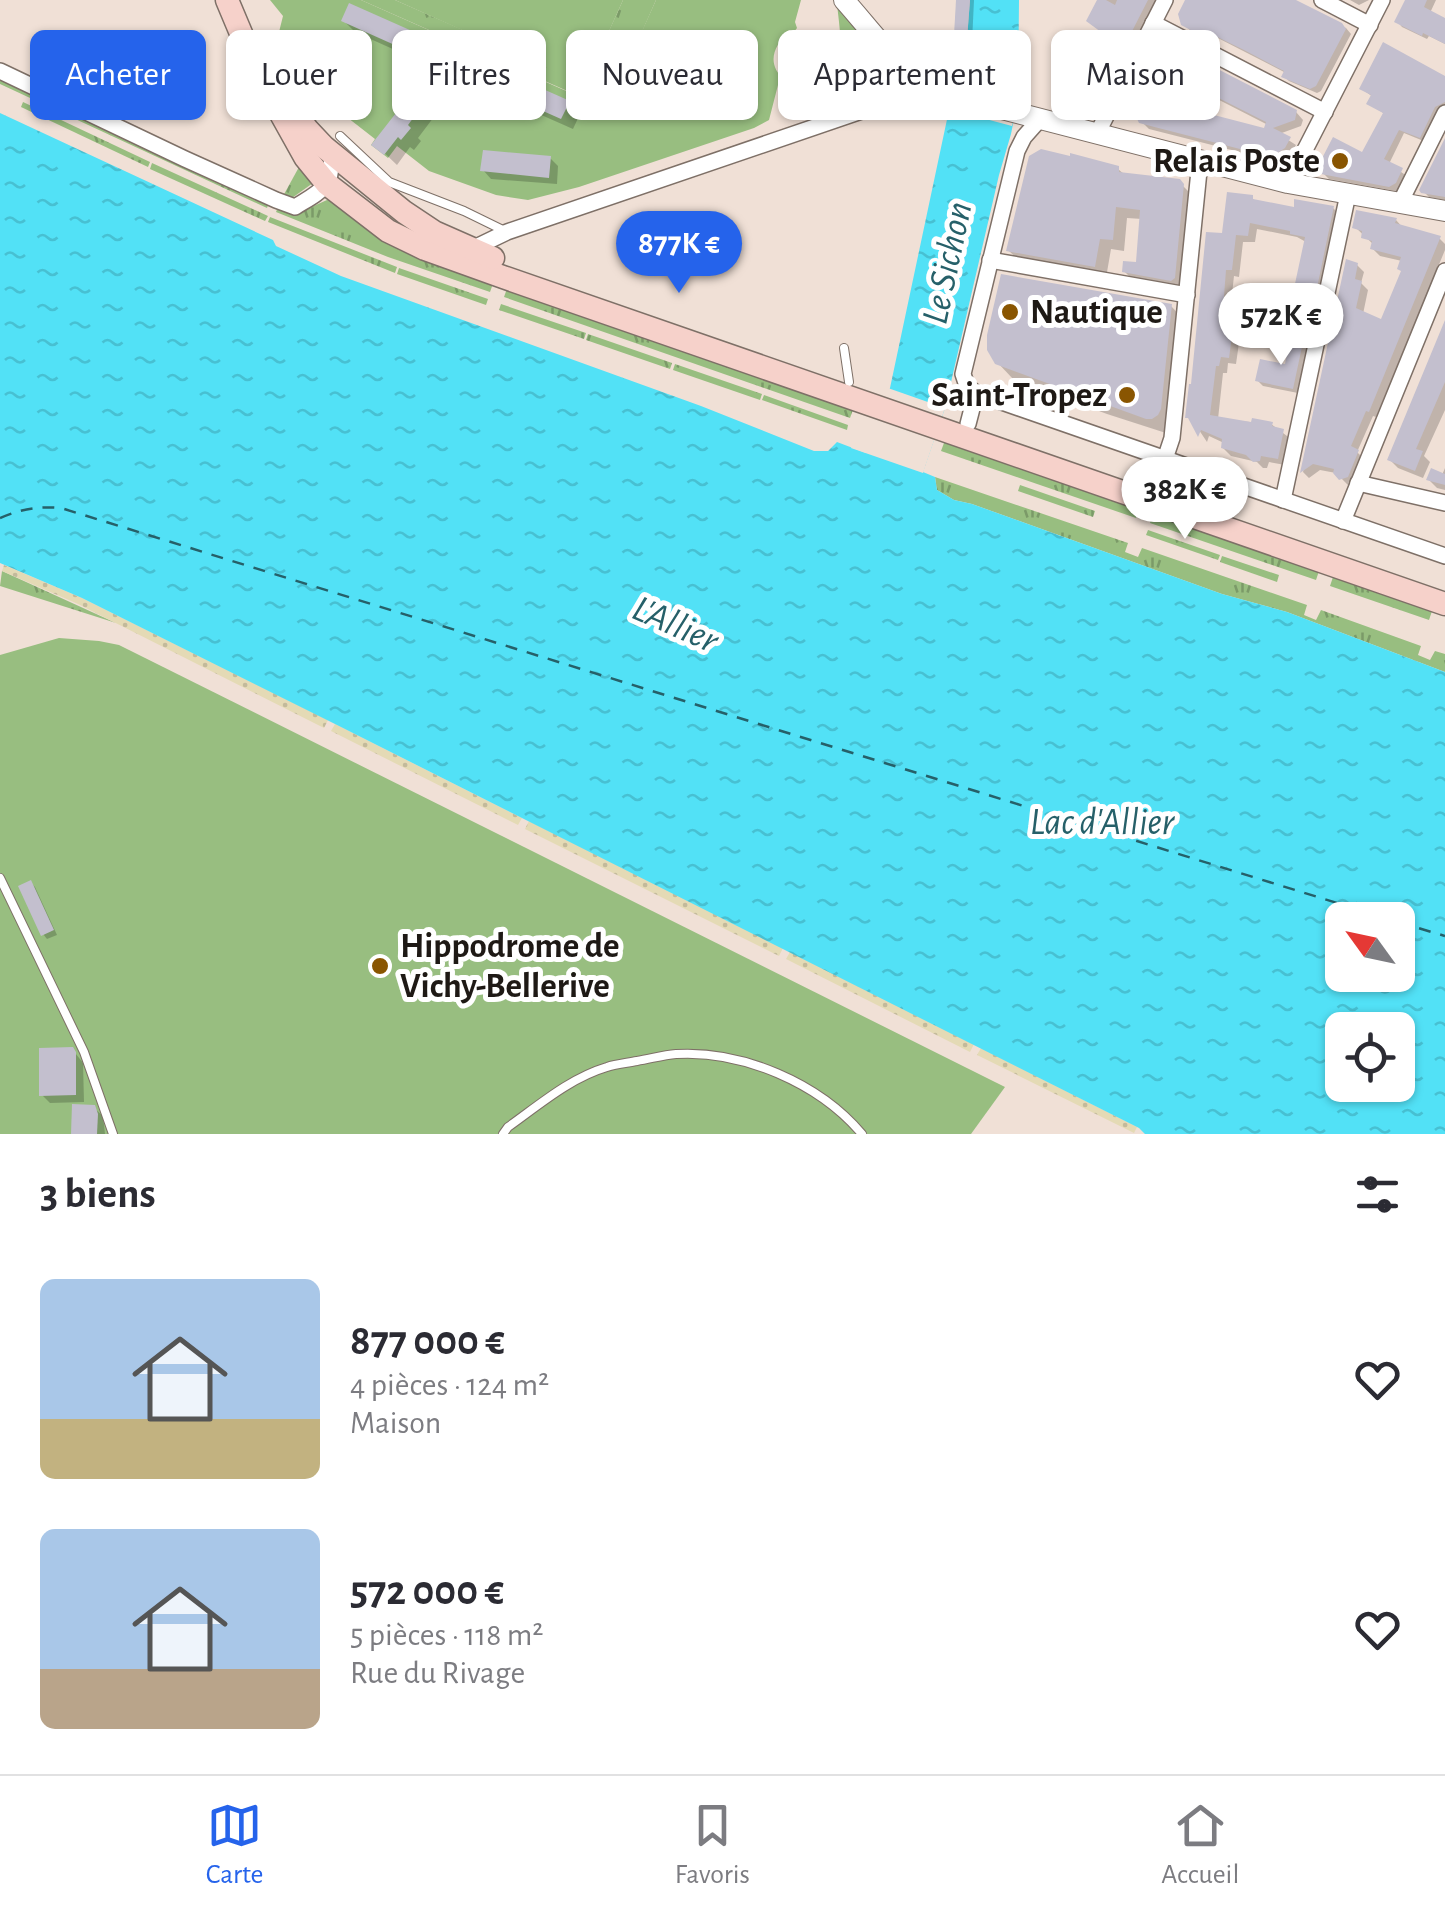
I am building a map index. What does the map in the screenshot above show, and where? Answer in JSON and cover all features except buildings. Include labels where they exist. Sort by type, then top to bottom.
[{"type":"main road","points":[[227,0],[264,84],[304,157],[327,184],[388,231],[424,249],[859,391],[1445,590]]},
{"type":"main road","points":[[242,0],[267,64],[293,110],[315,138],[336,144],[404,212],[434,232],[859,391]]},
{"type":"main road","points":[[952,423],[1445,604]]},
{"type":"street","points":[[844,0],[871,30]]},
{"type":"street","points":[[1098,134],[1165,0]]},
{"type":"street","points":[[1322,0],[1370,25]]},
{"type":"street","points":[[1288,183],[1382,0]]},
{"type":"street","points":[[1153,23],[1325,112]]},
{"type":"street","points":[[0,71],[295,206],[327,184],[336,144]]},
{"type":"street","points":[[1400,203],[1445,113]]},
{"type":"street","points":[[1031,116],[1288,183],[1445,212]]},
{"type":"street","points":[[1040,118],[1016,151],[963,374],[967,386],[976,393],[1445,556]]},
{"type":"street","points":[[475,250],[506,232],[848,120]]},
{"type":"street","points":[[1165,459],[1172,438],[1200,160]]},
{"type":"street","points":[[1283,500],[1348,194]]},
{"type":"street","points":[[990,260],[1187,295]]},
{"type":"street","points":[[1343,521],[1445,271]]},
{"type":"street","points":[[952,423],[976,393]]},
{"type":"street","points":[[1358,483],[1445,503]]},
{"type":"lane","points":[[336,144],[389,182],[506,232]]},
{"type":"lane","points":[[844,348],[859,391]]},
{"type":"lane","points":[[0,878],[84,1052],[113,1134]]},
{"type":"lane","points":[[503,1134],[558,1090],[606,1067],[675,1054],[714,1056],[763,1068],[814,1092],[862,1134]]},
{"type":"green space","points":[[270,0],[361,0],[429,30],[392,30],[392,120],[546,120],[546,82],[566,91],[566,120],[758,120],[758,30],[643,30],[656,0],[801,0],[796,30],[778,30],[774,62],[778,85],[769,120],[579,187],[528,200],[496,195],[429,171],[397,146],[388,158],[371,145],[375,139],[351,120],[372,120],[372,30],[280,30],[283,16]]},
{"type":"green space","points":[[361,0],[395,0],[463,30],[429,30]]},
{"type":"green space","points":[[395,0],[623,0],[610,30],[566,30],[566,76],[546,68],[546,30],[462,30]]},
{"type":"green space","points":[[623,0],[656,0],[643,30],[609,30]]},
{"type":"green space","points":[[837,3],[863,30],[840,30]]},
{"type":"green space","points":[[546,67],[566,76],[566,90],[546,82]]},
{"type":"green space","points":[[0,78],[30,92],[30,98],[0,84]]},
{"type":"green space","points":[[49,120],[61,120],[150,162],[148,167]]},
{"type":"green space","points":[[78,120],[90,120],[269,203],[267,208]]},
{"type":"green space","points":[[152,163],[268,216],[265,221],[150,169]]},
{"type":"green space","points":[[299,167],[313,183],[292,198],[282,198]]},
{"type":"green space","points":[[327,200],[495,278],[490,292],[276,212],[278,207],[298,213]]},
{"type":"green space","points":[[270,217],[397,267],[395,273],[268,222]]},
{"type":"green space","points":[[399,268],[488,299],[486,305],[397,274]]},
{"type":"green space","points":[[509,283],[855,404],[850,418],[504,297]]},
{"type":"green space","points":[[501,304],[586,333],[584,339],[499,310]]},
{"type":"green space","points":[[588,334],[672,363],[670,369],[586,340]]},
{"type":"green space","points":[[675,364],[762,394],[760,400],[673,370]]},
{"type":"green space","points":[[764,395],[848,425],[847,430],[762,400]]},
{"type":"green space","points":[[947,435],[1142,503],[1136,518],[941,451]]},
{"type":"green space","points":[[935,477],[1128,543],[1125,552],[1138,557],[1142,548],[1307,605],[1304,615],[1316,620],[1321,610],[1421,646],[1418,655],[1430,660],[1435,651],[1445,654],[1445,672],[1287,612],[1222,594],[954,500],[937,490]]},
{"type":"green space","points":[[1020,485],[1095,511],[1093,517],[1018,491]]},
{"type":"green space","points":[[1155,508],[1321,565],[1316,580],[1150,523]]},
{"type":"green space","points":[[1148,530],[1220,555],[1218,560],[1146,535]]},
{"type":"green space","points":[[1222,556],[1279,575],[1277,582],[1220,562]]},
{"type":"green space","points":[[2,571],[116,623],[0,586]]},
{"type":"green space","points":[[1335,571],[1434,605],[1429,620],[1330,586]]},
{"type":"green space","name":"Hippodrome de Vichy-Bellerive","points":[[59,638],[119,645],[1005,1087],[971,1134],[0,1134],[0,655]]},
{"type":"sand","points":[[4,565],[82,598],[328,720],[324,728],[78,604],[2,571]]},
{"type":"sand","points":[[335,724],[522,818],[518,825],[331,731]]},
{"type":"sand","points":[[529,821],[783,948],[779,956],[525,829]]},
{"type":"sand","points":[[790,952],[974,1044],[970,1052],[786,959]]},
{"type":"sand","points":[[981,1048],[1137,1127],[1134,1133],[977,1055]]},
{"type":"water","name":"Lac d'Allier","points":[[970,0],[1019,0],[1019,30],[968,30]]},
{"type":"water","name":"Lac d'Allier","points":[[0,113],[273,240],[276,246],[341,276],[814,451],[828,451],[837,442],[866,453],[890,388],[947,120],[1014,120],[945,408],[923,472],[935,477],[937,490],[954,500],[1222,594],[1287,612],[1445,672],[1445,1134],[1145,1134],[335,724],[82,598],[0,563]]},
{"type":"pier","points":[[989,120],[1013,120],[1012,126]]},
{"type":"pier","points":[[885,387],[945,408],[923,473],[851,448],[853,443],[864,447]]},
{"type":"ferry route","points":[[0,518],[30,509],[61,508],[1334,902]]},
{"type":"ferry route","points":[[1415,927],[1445,936]]},
{"type":"place","name":"Relais Poste","points":[[1340,161]]},
{"type":"place","name":"Nautique","points":[[1010,312]]},
{"type":"place","name":"Saint-Tropez","points":[[1127,395]]},
{"type":"place","name":"Hippodrome de Vichy-Bellerive","points":[[380,966]]},
{"type":"water label","name":"Le Sichon","points":[[948,263]]},
{"type":"water label","name":"L'Allier","points":[[675,625]]}]
